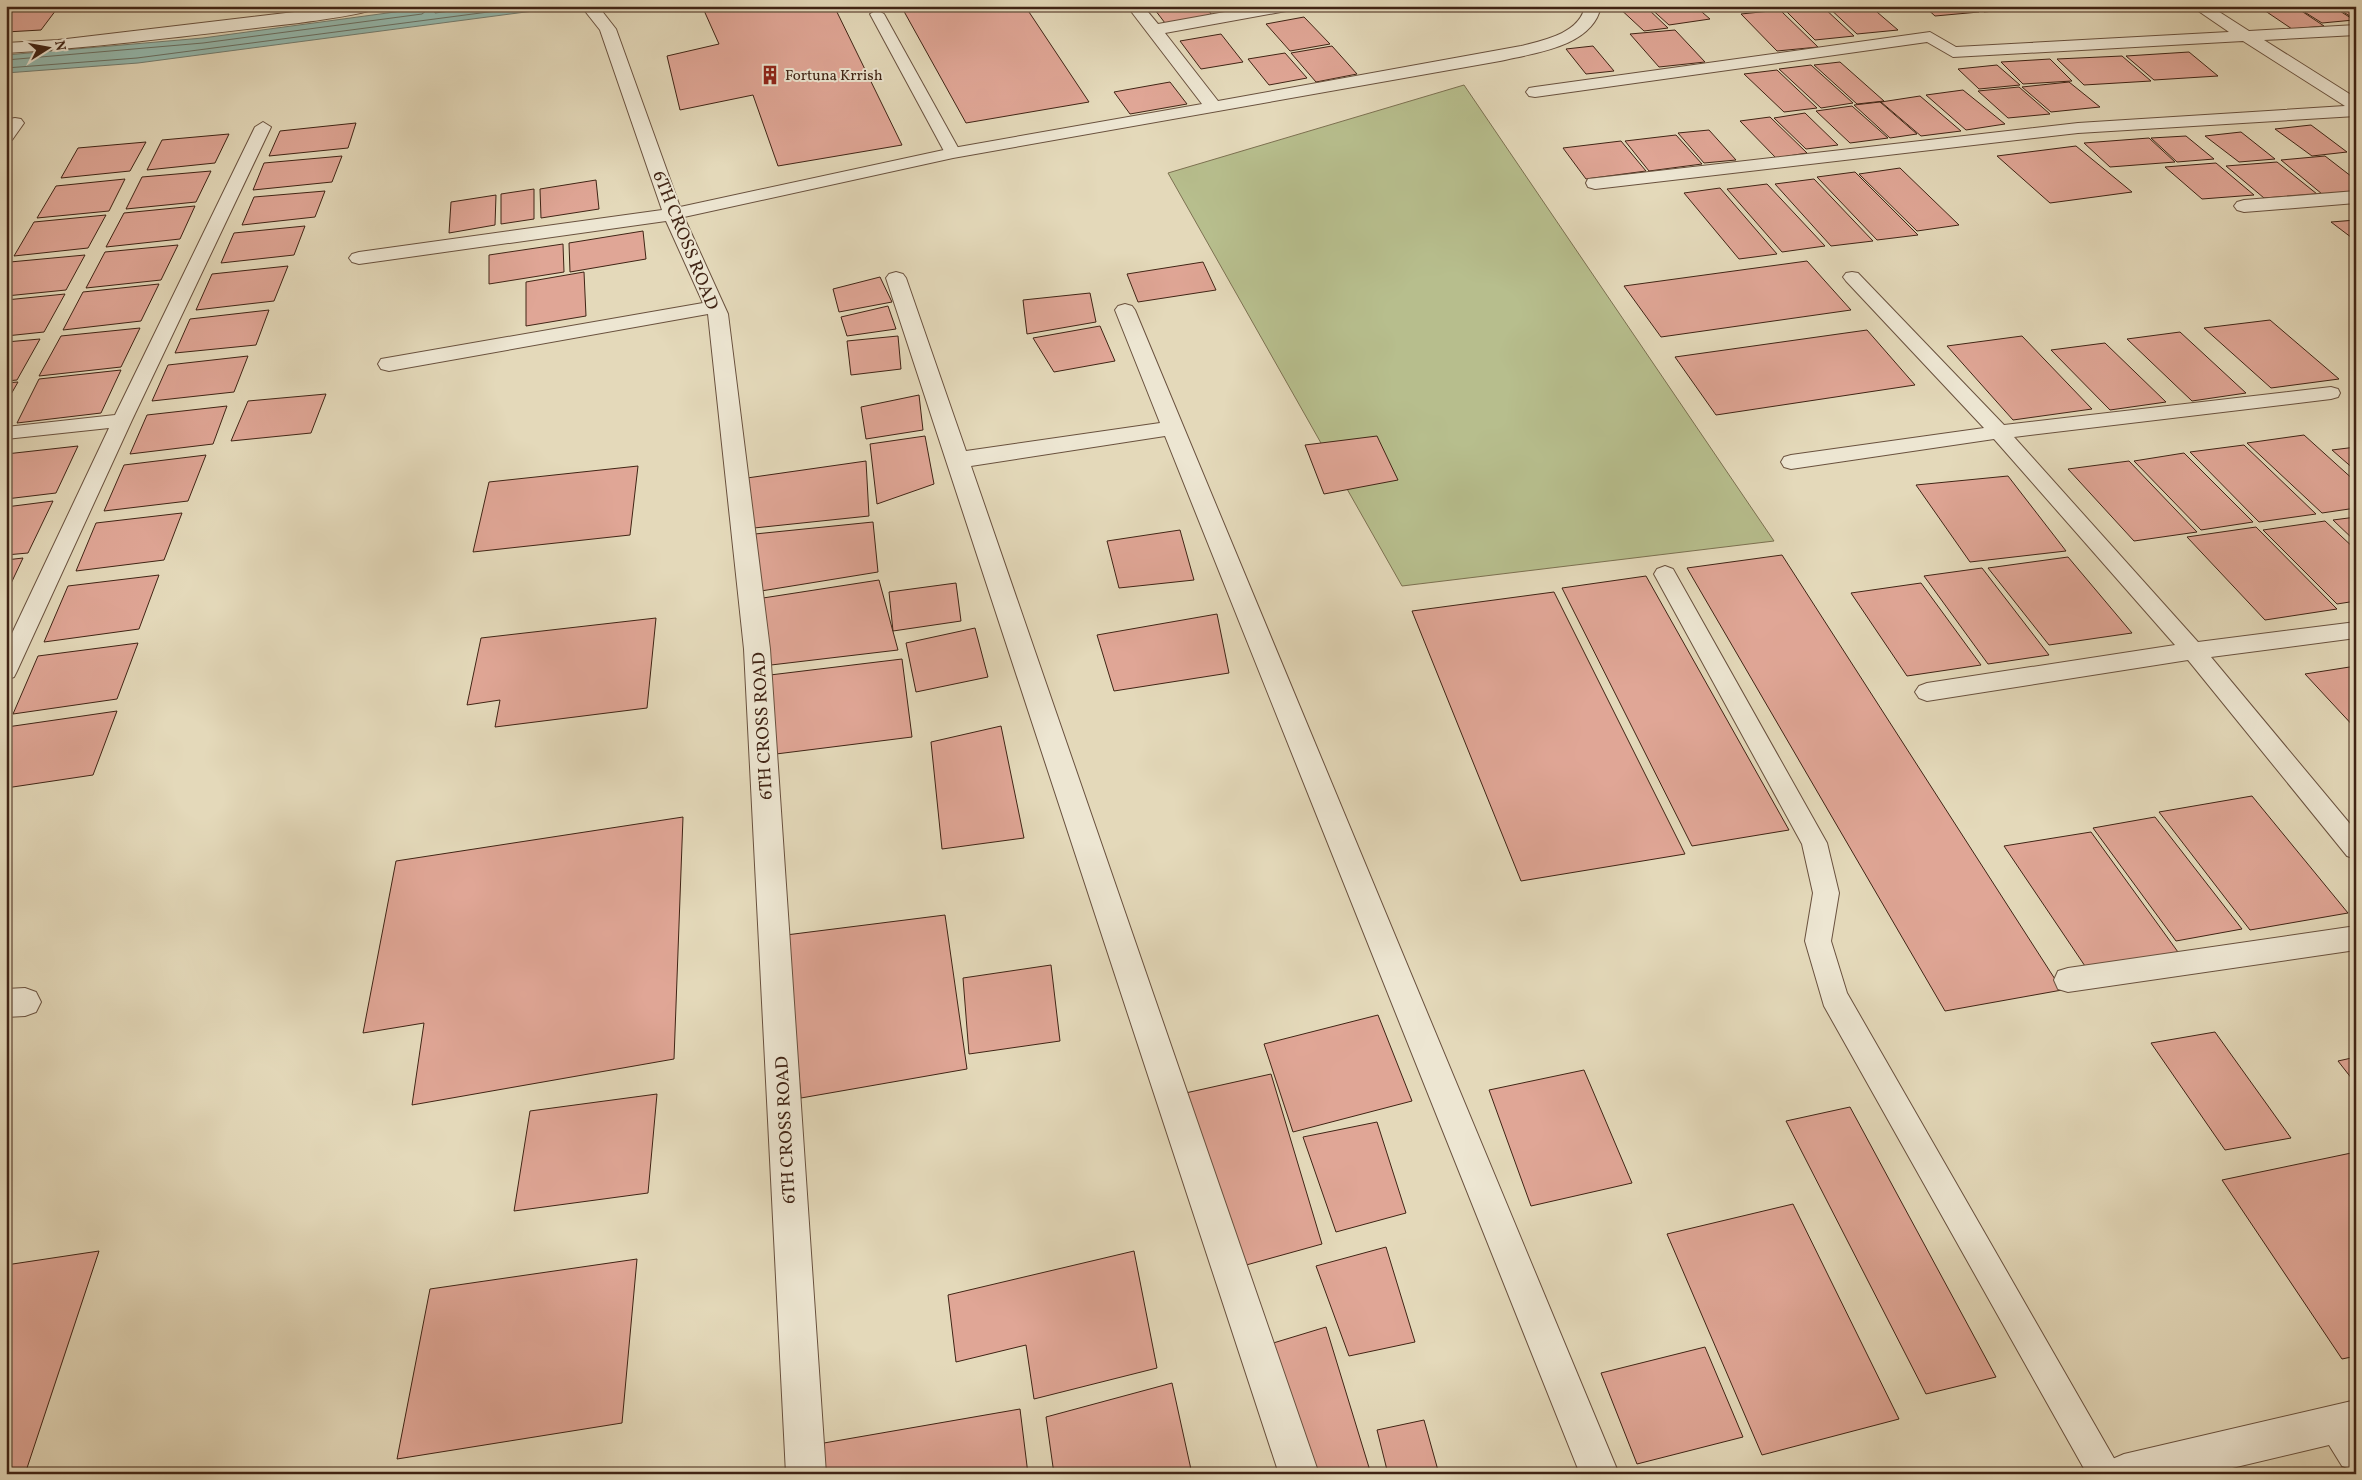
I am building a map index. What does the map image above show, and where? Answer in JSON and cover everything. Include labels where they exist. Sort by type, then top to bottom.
[{"type":"street","points":[[6,48],[58,45],[324,16],[372,6]]},
{"type":"street","name":"6TH CROSS ROAD","points":[[589,6],[608,29],[672,214],[718,314],[757,649],[806,1474]]},
{"type":"street","points":[[1135,6],[1215,108]]},
{"type":"street","points":[[1154,30],[1286,6]]},
{"type":"street","points":[[359,258],[672,214],[953,153],[1215,108],[1508,54],[1551,42],[1584,29],[1593,11],[1593,6]]},
{"type":"street","points":[[2199,6],[2356,106]]},
{"type":"street","points":[[1535,92],[1930,37],[1953,52],[2356,30]]},
{"type":"street","points":[[1595,183],[2078,128],[2356,110]]},
{"type":"street","points":[[2244,206],[2356,197]]},
{"type":"street","points":[[896,278],[1299,1474]]},
{"type":"street","points":[[389,364],[714,307]]},
{"type":"street","points":[[1125,310],[1600,1474]]},
{"type":"street","points":[[958,460],[1173,428]]},
{"type":"street","points":[[2124,1474],[2350,1431]]},
{"type":"lane","points":[[876,14],[953,153]]},
{"type":"lane","points":[[6,671],[122,420],[263,127]]},
{"type":"lane","points":[[1852,277],[1999,432],[2193,651],[2356,849]]},
{"type":"lane","points":[[1791,462],[1999,432],[2331,393]]},
{"type":"lane","points":[[6,433],[122,420]]},
{"type":"lane","points":[[1665,574],[1814,843],[1826,894],[1818,941],[1834,997],[2106,1474]]},
{"type":"lane","points":[[1927,692],[2193,651],[2356,630]]},
{"type":"lane","points":[[2068,980],[2356,938]]},
{"type":"green space","points":[[1464,85],[1774,541],[1402,586],[1168,173]]},
{"type":"water","points":[[439,6],[571,6],[138,63],[6,73],[6,55],[203,38]]},
{"type":"building","points":[[6,6],[59,6],[41,30],[6,32]]},
{"type":"building","name":"Fortuna Krrish","points":[[702,6],[834,6],[902,145],[778,166],[753,95],[680,110],[667,56],[719,44]]},
{"type":"building","name":"Fortuna Krrish","points":[[901,6],[1025,6],[1089,102],[966,123]]},
{"type":"building","points":[[1152,6],[1205,6],[1212,15],[1165,23]]},
{"type":"building","points":[[1617,6],[1645,6],[1668,28],[1644,31]]},
{"type":"building","points":[[1648,6],[1695,6],[1710,19],[1669,25]]},
{"type":"building","points":[[1822,6],[1854,36],[1815,40],[1783,8]]},
{"type":"building","points":[[1827,6],[1870,6],[1898,30],[1857,34]]},
{"type":"building","points":[[1924,6],[1972,6],[1979,12],[1935,16]]},
{"type":"building","points":[[1977,6],[2021,6],[2024,8],[1984,12]]},
{"type":"building","points":[[2258,6],[2294,6],[2324,26],[2292,29]]},
{"type":"building","points":[[2295,6],[2332,6],[2354,20],[2322,23]]},
{"type":"building","points":[[2334,6],[2356,7],[2356,20]]},
{"type":"building","points":[[1780,10],[1818,47],[1777,51],[1741,14]]},
{"type":"building","points":[[1304,17],[1330,44],[1290,51],[1266,24]]},
{"type":"building","points":[[1675,30],[1705,62],[1659,67],[1630,34]]},
{"type":"building","points":[[1221,34],[1243,62],[1201,69],[1180,41]]},
{"type":"building","points":[[1332,46],[1357,74],[1316,82],[1291,53]]},
{"type":"building","points":[[1593,46],[1614,71],[1586,74],[1566,49]]},
{"type":"building","points":[[2189,52],[2218,76],[2154,80],[2126,56]]},
{"type":"building","points":[[1285,53],[1307,78],[1269,85],[1248,59]]},
{"type":"building","points":[[2122,56],[2151,81],[2084,85],[2057,59]]},
{"type":"building","points":[[2050,59],[2072,81],[2023,84],[2001,62]]},
{"type":"building","points":[[1840,62],[1884,101],[1857,104],[1814,65]]},
{"type":"building","points":[[1811,65],[1853,103],[1821,108],[1779,69]]},
{"type":"building","points":[[1997,65],[2020,85],[1979,89],[1958,69]]},
{"type":"building","points":[[1777,70],[1817,108],[1784,112],[1744,74]]},
{"type":"building","points":[[1170,82],[1187,104],[1130,114],[1114,92]]},
{"type":"building","points":[[2069,82],[2100,107],[2051,112],[2022,87]]},
{"type":"building","points":[[2019,87],[2050,114],[2008,118],[1978,91]]},
{"type":"building","points":[[1963,90],[2005,124],[1966,130],[1926,95]]},
{"type":"building","points":[[1920,96],[1961,131],[1921,136],[1881,102]]},
{"type":"building","points":[[1880,102],[1917,134],[1890,138],[1854,105]]},
{"type":"building","points":[[1852,106],[1888,138],[1850,143],[1816,111]]},
{"type":"building","points":[[1805,113],[1838,145],[1806,149],[1774,118]]},
{"type":"building","points":[[1770,117],[1807,153],[1776,158],[1740,121]]},
{"type":"building","points":[[356,123],[348,148],[269,156],[280,131]]},
{"type":"building","points":[[2311,125],[2347,152],[2312,156],[2275,129]]},
{"type":"building","points":[[1709,130],[1736,160],[1704,163],[1678,133]]},
{"type":"building","points":[[2241,132],[2275,159],[2239,162],[2205,136]]},
{"type":"building","points":[[229,134],[215,163],[147,170],[162,140]]},
{"type":"building","points":[[1676,135],[1702,164],[1649,171],[1625,141]]},
{"type":"building","points":[[2186,136],[2214,159],[2177,162],[2151,138]]},
{"type":"building","points":[[2149,138],[2175,162],[2110,167],[2084,143]]},
{"type":"building","points":[[1621,141],[1646,171],[1586,179],[1563,148]]},
{"type":"building","points":[[146,142],[130,171],[61,178],[78,148]]},
{"type":"building","points":[[2076,146],[2132,192],[2050,203],[1997,156]]},
{"type":"building","points":[[342,156],[332,182],[253,190],[264,163]]},
{"type":"building","points":[[2325,156],[2356,180],[2356,191],[2322,194],[2281,160]]},
{"type":"building","points":[[2277,162],[2317,194],[2264,198],[2226,166]]},
{"type":"building","points":[[2216,163],[2254,195],[2202,199],[2165,167]]},
{"type":"building","points":[[1900,168],[1959,225],[1917,231],[1859,174]]},
{"type":"building","points":[[211,171],[196,202],[126,209],[142,177]]},
{"type":"building","points":[[1855,172],[1918,235],[1877,240],[1817,177]]},
{"type":"building","points":[[125,179],[109,211],[37,218],[56,186]]},
{"type":"building","points":[[1814,179],[1873,241],[1831,246],[1775,184]]},
{"type":"building","points":[[596,180],[599,209],[541,218],[540,189]]},
{"type":"building","points":[[1767,184],[1825,246],[1782,252],[1727,189]]},
{"type":"building","points":[[1720,188],[1777,254],[1739,259],[1684,193]]},
{"type":"building","points":[[534,189],[534,219],[501,224],[501,194]]},
{"type":"building","points":[[325,191],[315,217],[242,225],[254,197]]},
{"type":"building","points":[[496,195],[495,225],[449,233],[451,202]]},
{"type":"building","points":[[195,206],[180,239],[106,247],[124,213]]},
{"type":"building","points":[[106,215],[88,248],[14,256],[34,222]]},
{"type":"building","points":[[2356,220],[2356,241],[2331,222]]},
{"type":"building","points":[[305,226],[294,255],[221,263],[234,233]]},
{"type":"building","points":[[643,231],[646,259],[570,272],[569,243]]},
{"type":"building","points":[[563,244],[564,272],[489,284],[489,255]]},
{"type":"building","points":[[178,245],[161,280],[86,288],[105,252]]},
{"type":"building","points":[[85,255],[66,290],[6,296],[6,269],[10,262]]},
{"type":"building","points":[[1807,261],[1851,310],[1661,337],[1624,286]]},
{"type":"building","points":[[1203,262],[1216,290],[1138,302],[1127,274]]},
{"type":"building","points":[[288,266],[274,301],[196,310],[212,274]]},
{"type":"building","points":[[584,272],[586,316],[526,326],[526,282]]},
{"type":"building","points":[[880,277],[892,302],[839,312],[833,289]]},
{"type":"building","points":[[159,284],[141,321],[63,330],[83,292]]},
{"type":"building","points":[[1090,293],[1096,322],[1027,334],[1023,300]]},
{"type":"building","points":[[65,294],[44,332],[6,336],[6,300]]},
{"type":"building","points":[[888,306],[896,329],[847,336],[841,317]]},
{"type":"building","points":[[269,310],[256,345],[175,353],[190,319]]},
{"type":"building","points":[[2270,320],[2339,379],[2271,388],[2204,328]]},
{"type":"building","points":[[1100,326],[1115,361],[1054,372],[1033,338]]},
{"type":"building","points":[[140,328],[121,367],[39,376],[61,336]]},
{"type":"building","points":[[1867,330],[1915,385],[1716,415],[1675,357]]},
{"type":"building","points":[[2180,332],[2246,393],[2192,401],[2127,339]]},
{"type":"building","points":[[898,336],[901,369],[851,375],[847,341]]},
{"type":"building","points":[[2022,336],[2092,409],[2013,420],[1947,346]]},
{"type":"building","points":[[40,339],[17,380],[6,381],[6,342]]},
{"type":"building","points":[[2105,343],[2166,402],[2110,410],[2051,350]]},
{"type":"building","points":[[248,356],[234,392],[152,401],[168,365]]},
{"type":"building","points":[[121,370],[101,413],[17,423],[39,379]]},
{"type":"building","points":[[18,382],[6,403],[6,383]]},
{"type":"building","points":[[326,394],[311,433],[231,441],[248,401]]},
{"type":"building","points":[[919,395],[923,430],[866,439],[861,407]]},
{"type":"building","points":[[227,406],[213,444],[130,454],[147,415]]},
{"type":"building","points":[[2304,435],[2356,482],[2356,508],[2322,513],[2247,443]]},
{"type":"building","points":[[925,436],[934,484],[877,504],[870,444]]},
{"type":"building","points":[[1377,436],[1398,480],[1324,494],[1305,445]]},
{"type":"building","points":[[2244,445],[2316,514],[2259,522],[2190,452]]},
{"type":"building","points":[[78,446],[56,493],[6,499],[6,454]]},
{"type":"building","points":[[2356,447],[2356,471],[2332,450]]},
{"type":"building","points":[[2184,453],[2253,522],[2201,530],[2134,461]]},
{"type":"building","points":[[206,455],[188,501],[104,511],[124,465]]},
{"type":"building","points":[[866,461],[869,516],[754,528],[747,478]]},
{"type":"building","points":[[2129,461],[2197,532],[2134,541],[2068,469]]},
{"type":"building","points":[[638,466],[630,535],[473,552],[489,482]]},
{"type":"building","points":[[2008,476],[2066,551],[1970,562],[1916,485]]},
{"type":"building","points":[[53,501],[28,553],[6,555],[6,507]]},
{"type":"building","points":[[182,513],[164,560],[76,571],[96,523]]},
{"type":"building","points":[[2356,517],[2356,542],[2333,520]]},
{"type":"building","points":[[2325,521],[2356,550],[2356,601],[2337,604],[2263,530]]},
{"type":"building","points":[[873,522],[878,572],[761,591],[755,534]]},
{"type":"building","points":[[2256,527],[2337,609],[2265,620],[2187,537]]},
{"type":"building","points":[[1180,530],[1194,580],[1119,588],[1107,541]]},
{"type":"building","points":[[1782,555],[2062,990],[1945,1011],[1687,568]]},
{"type":"building","points":[[2068,557],[2132,633],[2049,645],[1988,568]]},
{"type":"building","points":[[23,558],[6,594],[6,560]]},
{"type":"building","points":[[1982,568],[2049,655],[1988,664],[1924,576]]},
{"type":"building","points":[[159,575],[139,629],[44,642],[68,586]]},
{"type":"building","points":[[1646,576],[1789,830],[1692,846],[1562,588]]},
{"type":"building","points":[[879,580],[898,650],[771,665],[763,598]]},
{"type":"building","points":[[956,583],[961,621],[893,631],[889,592]]},
{"type":"building","points":[[1921,583],[1981,665],[1907,676],[1851,593]]},
{"type":"building","points":[[1554,592],[1685,854],[1521,881],[1412,611]]},
{"type":"building","points":[[1217,614],[1229,673],[1114,691],[1097,635]]},
{"type":"building","points":[[656,618],[647,708],[495,727],[500,700],[467,705],[481,638]]},
{"type":"building","points":[[975,628],[988,677],[916,692],[906,643]]},
{"type":"building","points":[[138,643],[117,699],[13,714],[38,656]]},
{"type":"building","points":[[902,659],[912,737],[776,754],[770,675]]},
{"type":"building","points":[[2356,666],[2356,729],[2305,674]]},
{"type":"building","points":[[117,711],[93,775],[6,788],[7,727]]},
{"type":"building","points":[[1001,726],[1024,838],[942,849],[931,742]]},
{"type":"building","points":[[2252,796],[2348,913],[2250,930],[2159,812]]},
{"type":"building","points":[[683,817],[674,1059],[412,1105],[424,1023],[363,1033],[396,861]]},
{"type":"building","points":[[2155,817],[2242,929],[2176,941],[2093,828]]},
{"type":"building","points":[[2091,832],[2178,952],[2087,969],[2004,846]]},
{"type":"building","points":[[945,915],[967,1069],[801,1098],[786,935]]},
{"type":"building","points":[[1051,965],[1060,1041],[969,1054],[963,978]]},
{"type":"building","points":[[1378,1015],[1412,1101],[1293,1132],[1264,1044]]},
{"type":"building","points":[[2215,1032],[2291,1138],[2225,1150],[2151,1043]]},
{"type":"building","points":[[2356,1057],[2356,1084],[2338,1061]]},
{"type":"building","points":[[1584,1070],[1632,1183],[1531,1206],[1489,1090]]},
{"type":"building","points":[[1271,1074],[1322,1244],[1239,1267],[1181,1094]]},
{"type":"building","points":[[657,1094],[648,1193],[514,1211],[530,1111]]},
{"type":"building","points":[[1850,1107],[1996,1377],[1926,1394],[1786,1121]]},
{"type":"building","points":[[1377,1122],[1406,1213],[1336,1232],[1303,1137]]},
{"type":"building","points":[[2356,1152],[2356,1356],[2342,1359],[2222,1180]]},
{"type":"building","points":[[1793,1204],[1899,1419],[1762,1455],[1667,1234]]},
{"type":"building","points":[[1386,1247],[1415,1342],[1349,1356],[1316,1266]]},
{"type":"building","points":[[99,1251],[25,1474],[6,1474],[6,1265]]},
{"type":"building","points":[[1134,1251],[1157,1368],[1034,1399],[1026,1345],[956,1362],[948,1295]]},
{"type":"building","points":[[637,1259],[622,1423],[397,1459],[430,1289]]},
{"type":"building","points":[[1326,1327],[1371,1474],[1313,1474],[1270,1344]]},
{"type":"building","points":[[1705,1347],[1743,1437],[1637,1464],[1601,1373]]},
{"type":"building","points":[[1172,1383],[1192,1474],[1054,1474],[1046,1417]]},
{"type":"building","points":[[1020,1409],[1028,1474],[825,1474],[824,1443]]},
{"type":"building","points":[[1424,1420],[1439,1474],[1388,1474],[1377,1430]]},
{"type":"place","name":"Fortuna Krrish","points":[[770,75]]}]
